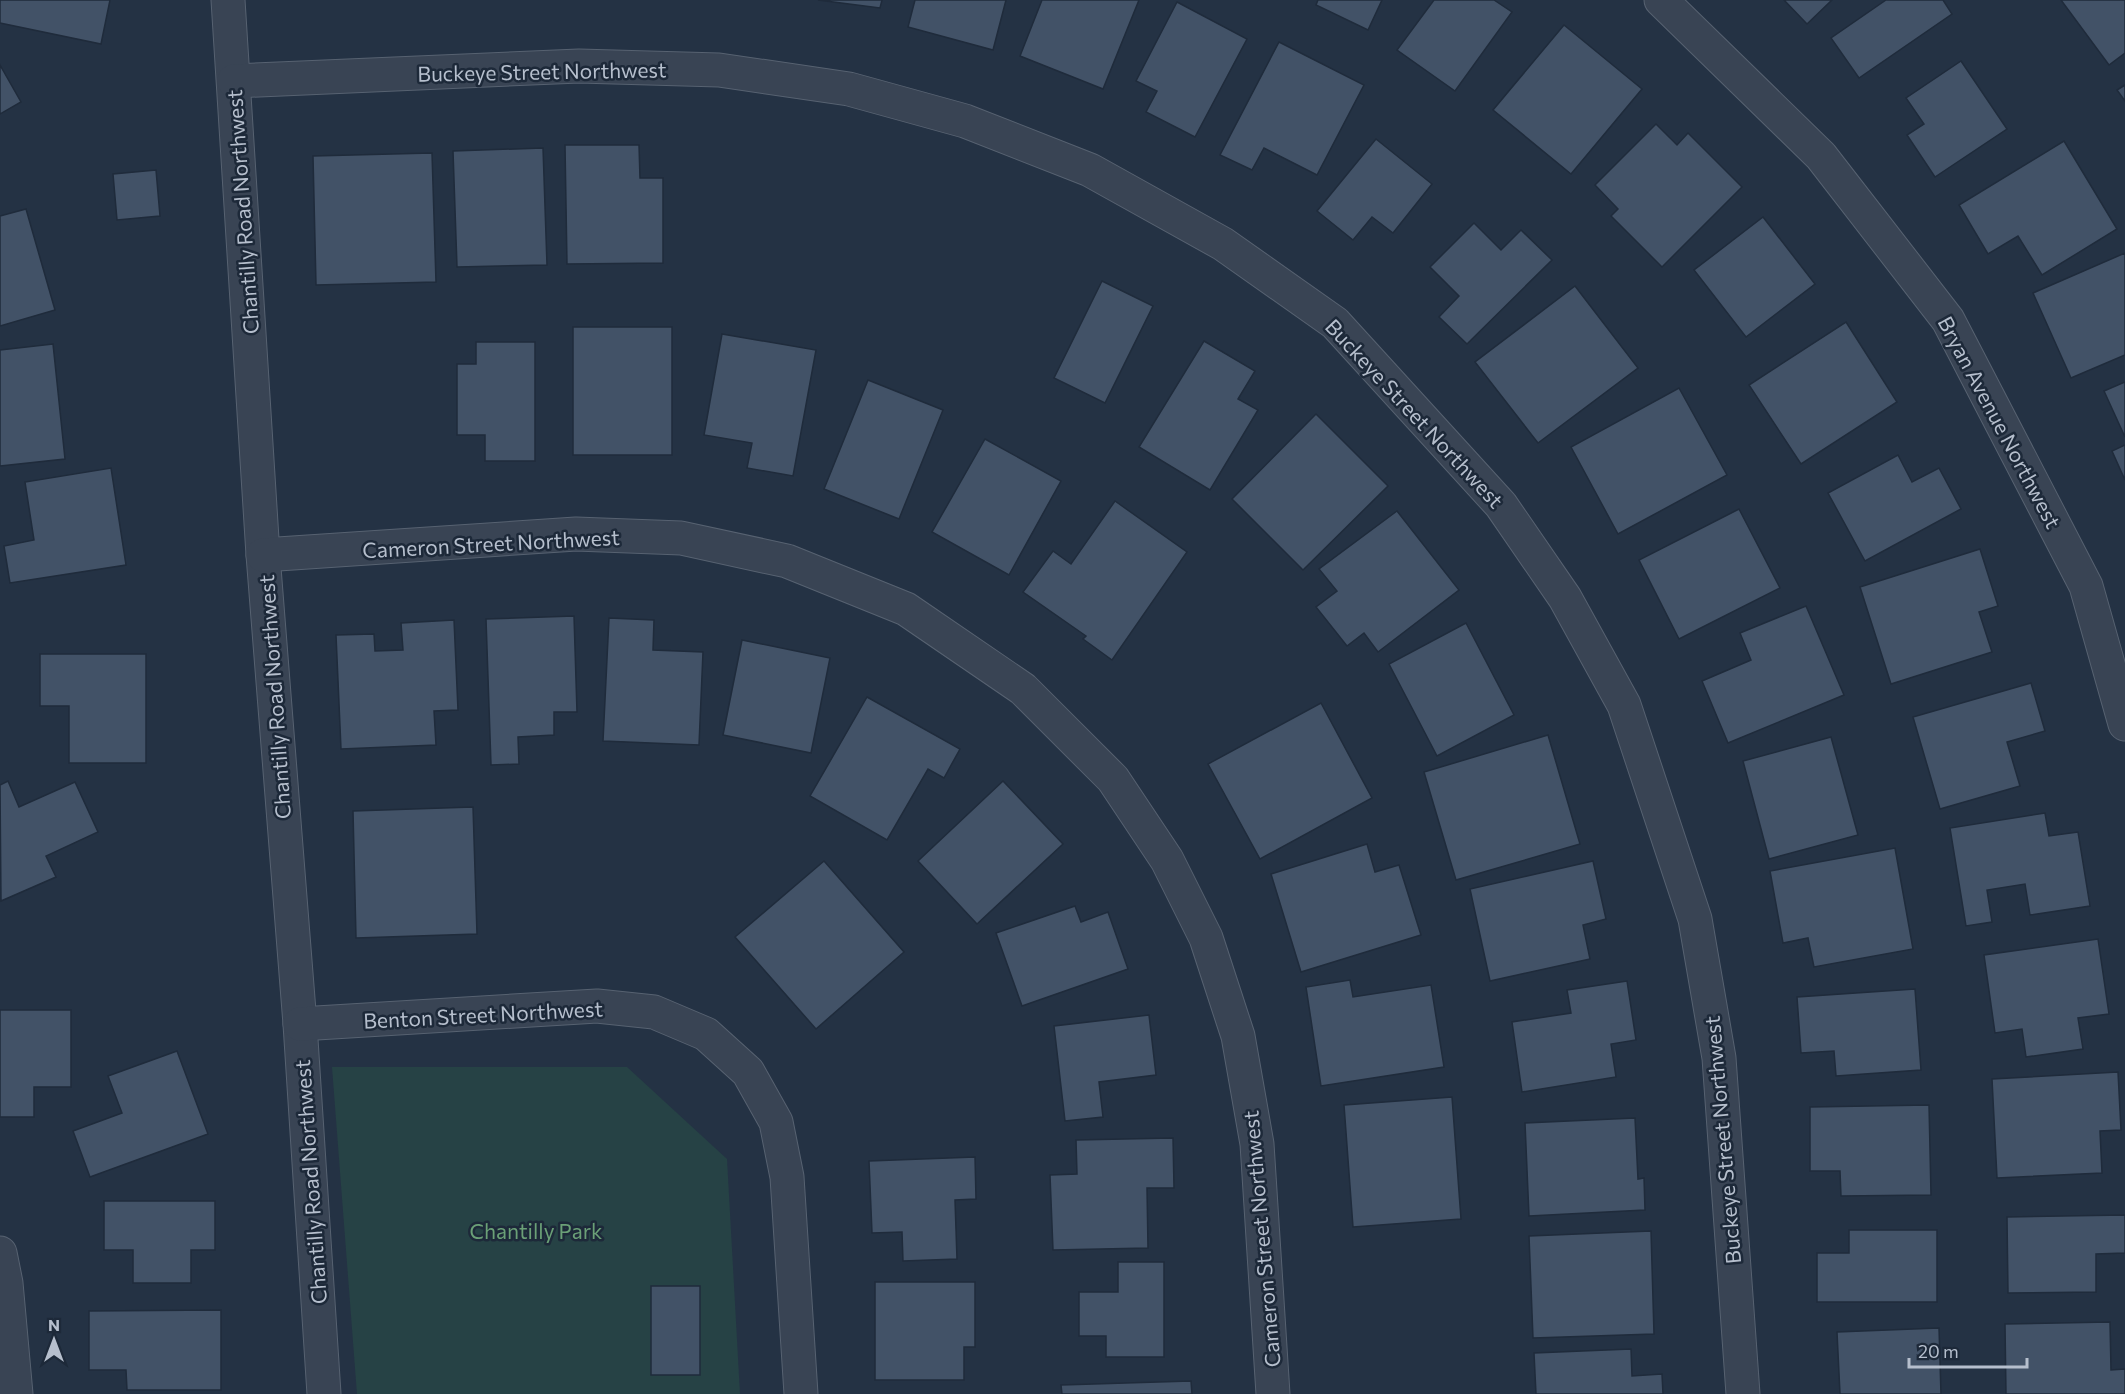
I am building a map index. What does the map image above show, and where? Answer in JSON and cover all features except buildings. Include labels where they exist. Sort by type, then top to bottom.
[{"type":"street","name":"Chantilly Road Northwest","points":[[228,0],[263,555],[300,1024],[324,1394]]},
{"type":"street","name":"Bryan Avenue Northwest","points":[[1661,0],[1821,156],[1948,320],[2086,586],[2125,724]]},
{"type":"street","name":"Buckeye Street Northwest","points":[[234,81],[579,66],[719,70],[849,89],[965,121],[1090,170],[1223,244],[1335,323],[1501,505],[1565,598],[1624,705],[1695,919],[1719,1058],[1743,1394]]},
{"type":"street","name":"Cameron Street Northwest","points":[[263,555],[576,534],[681,538],[787,561],[906,609],[1023,689],[1113,779],[1167,860],[1206,938],[1238,1035],[1257,1144],[1273,1394]]},
{"type":"street","name":"Benton Street Northwest","points":[[300,1024],[597,1006],[654,1012],[706,1034],[748,1072],[776,1122],[787,1177],[801,1394]]},
{"type":"street","points":[[0,1253],[6,1283],[16,1394]]},
{"type":"green space","name":"Chantilly Park","points":[[332,1067],[627,1067],[727,1159],[740,1394],[357,1394]]}]
